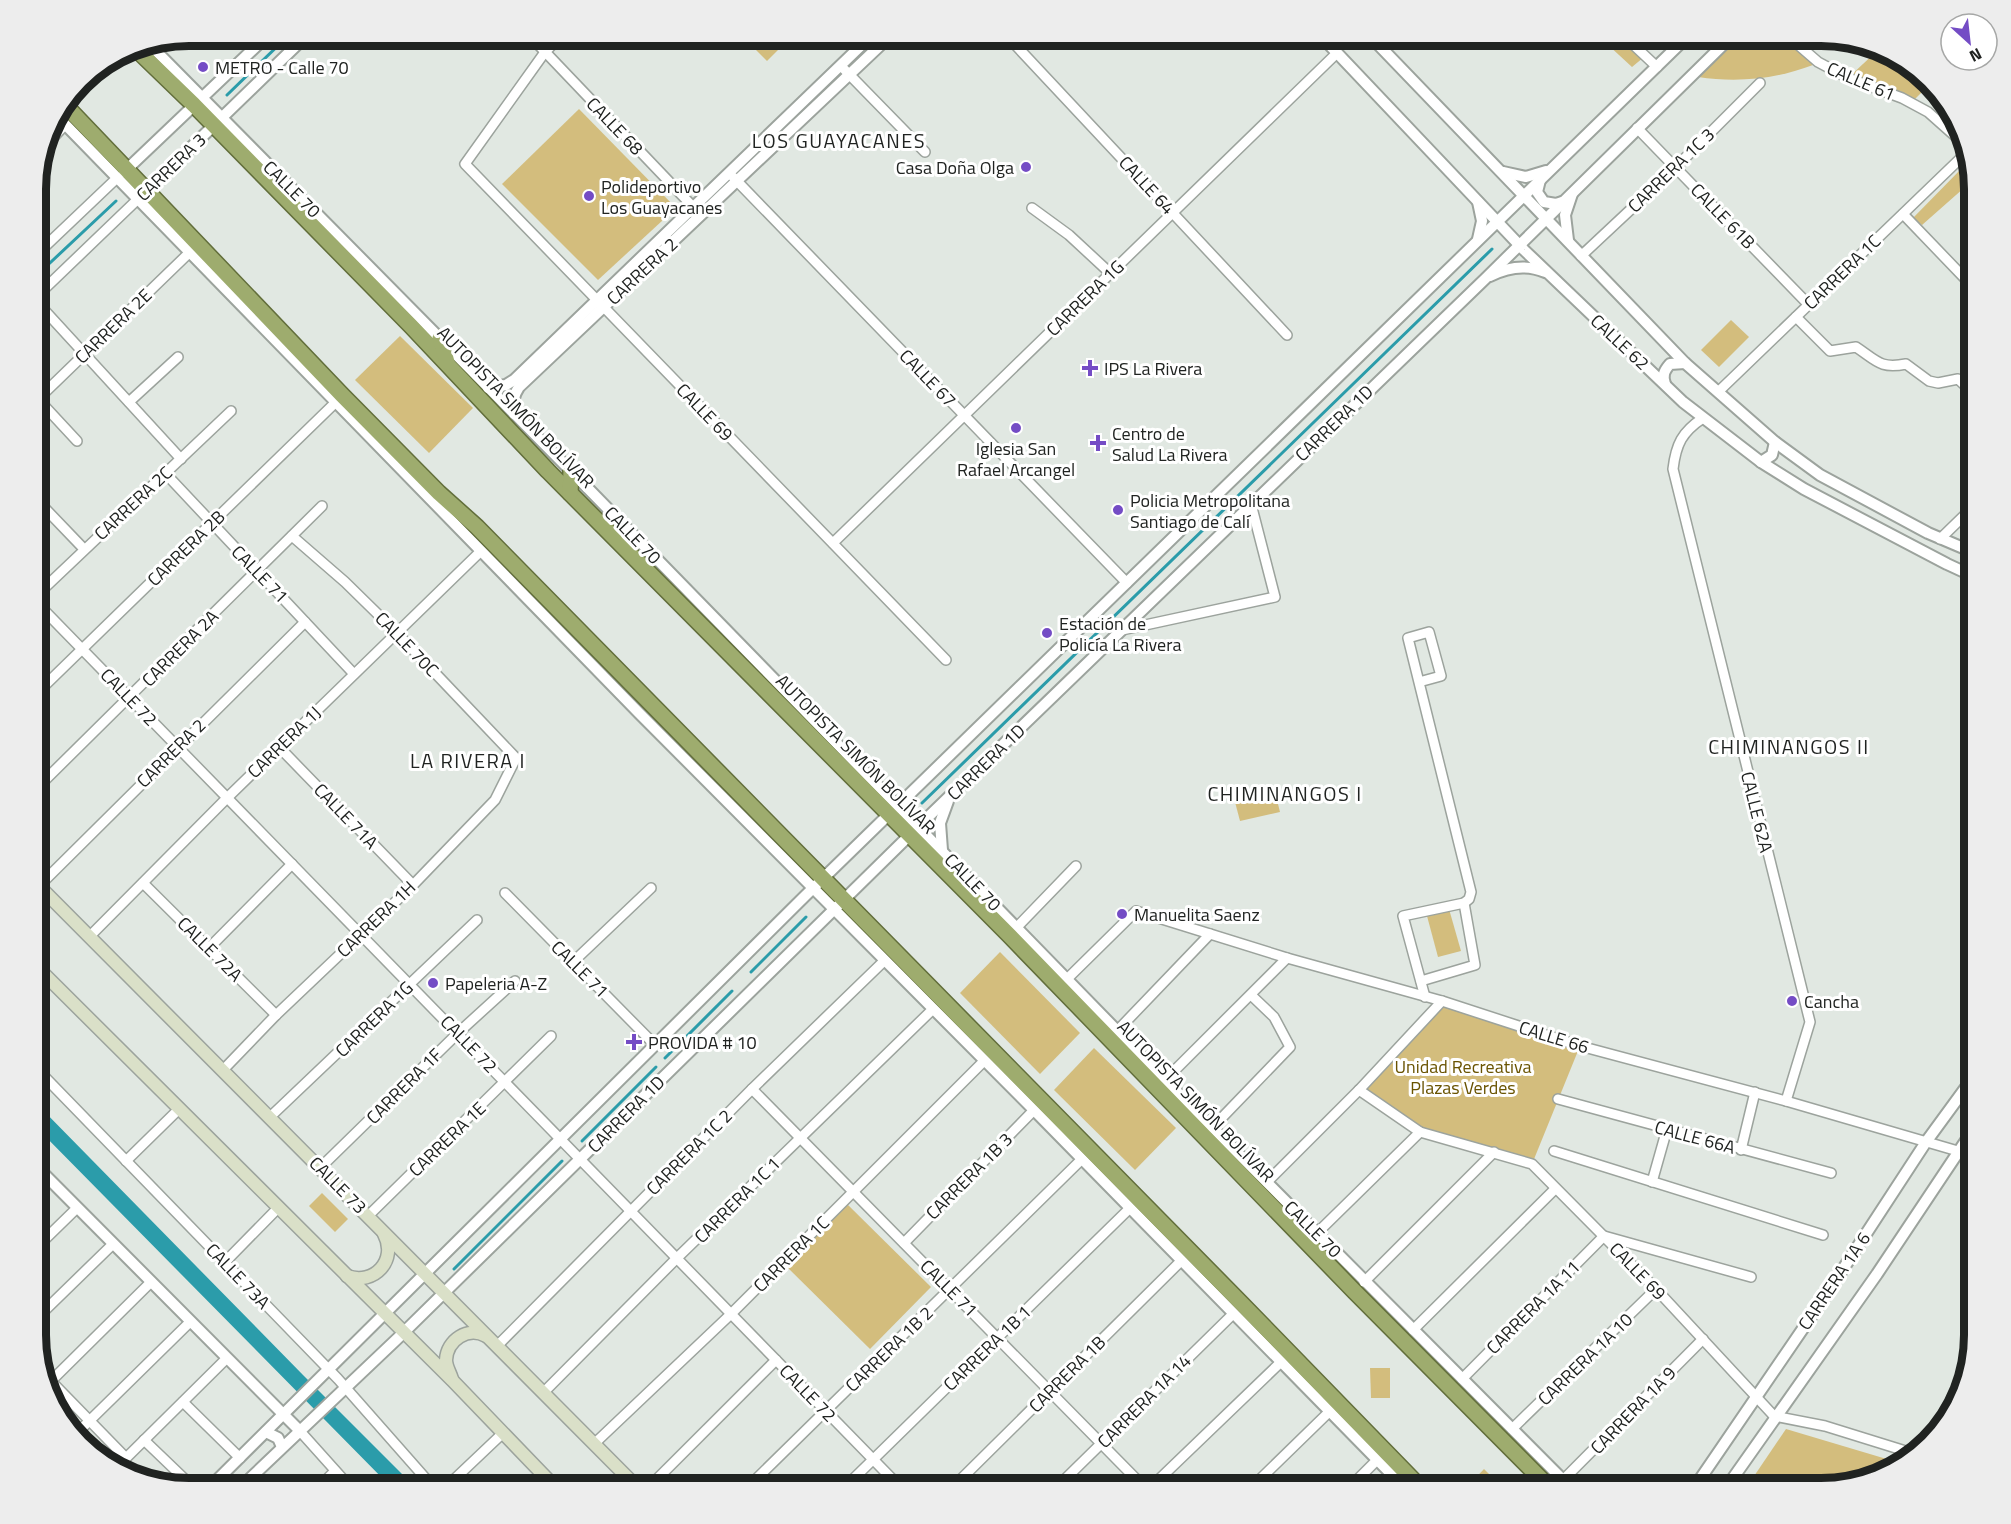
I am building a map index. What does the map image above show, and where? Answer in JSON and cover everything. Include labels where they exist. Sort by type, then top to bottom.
[{"type":"highway","name":"AUTOPISTA SIMÓN BOLÍVAR","points":[[143,54],[198,101],[548,471],[862,777],[1457,1384],[1554,1478]]},
{"type":"highway","points":[[70,111],[142,195],[439,493],[477,527],[757,823],[1381,1456],[1408,1478]]},
{"type":"highway","points":[[411,327],[437,336],[448,365]]},
{"type":"highway","points":[[548,471],[569,469],[570,493]]},
{"type":"highway","points":[[430,499],[477,527]]},
{"type":"main road","name":"CALLE 73","points":[[47,894],[628,1478]]},
{"type":"main road","points":[[47,977],[453,1381],[546,1478]]},
{"type":"main road","points":[[343,1274],[361,1279],[379,1271],[385,1264],[389,1250],[383,1232]]},
{"type":"main road","points":[[453,1381],[446,1360],[448,1349],[454,1341],[473,1332],[483,1334],[494,1343]]},
{"type":"street","name":"CALLE 64","points":[[1017,46],[1287,335]]},
{"type":"street","name":"CALLE 62","points":[[1331,46],[1548,273],[1703,418],[1761,462],[1814,494],[1964,572]]},
{"type":"street","name":"CALLE 62","points":[[1380,46],[1685,363],[1775,442],[1820,475],[1940,539],[1964,549]]},
{"type":"street","points":[[1634,46],[1656,67]]},
{"type":"street","name":"CARRERA 1D","points":[[219,1478],[893,810],[1678,46]]},
{"type":"street","name":"CARRERA 1D","points":[[250,1478],[404,1332],[914,831],[1485,279],[1722,46]]},
{"type":"street","name":"CALLE 61","points":[[1800,46],[1818,62],[1848,78],[1902,98],[1928,112],[1953,134]]},
{"type":"street","name":"CARRERA 3","points":[[47,245],[255,47]]},
{"type":"street","name":"CARRERA 3","points":[[47,288],[295,47]]},
{"type":"street","name":"CALLE 68","points":[[540,47],[697,211]]},
{"type":"street","points":[[545,52],[550,47]]},
{"type":"street","name":"CARRERA 2","points":[[734,177],[860,47]]},
{"type":"street","name":"CARRERA 2","points":[[513,414],[514,395],[519,387],[600,304],[697,211],[879,47]]},
{"type":"street","points":[[155,51],[198,101]]},
{"type":"street","name":"CALLE 69","points":[[545,52],[465,164],[946,660]]},
{"type":"street","name":"CARRERA 1G","points":[[833,543],[1337,53]]},
{"type":"street","points":[[841,66],[925,152]]},
{"type":"street","name":"CARRERA 1C 3","points":[[1581,255],[1675,168],[1760,84]]},
{"type":"street","name":"CALLE 70","points":[[217,122],[437,336],[569,469],[862,777]]},
{"type":"street","points":[[59,131],[65,125],[122,174]]},
{"type":"street","name":"CALLE 61B","points":[[1637,128],[1809,305]]},
{"type":"street","name":"CARRERA 1C","points":[[1718,392],[1961,158]]},
{"type":"street","points":[[1500,171],[1526,177],[1551,169]]},
{"type":"street","name":"CALLE 67","points":[[734,177],[1127,583]]},
{"type":"street","points":[[1540,180],[1537,192],[1544,202],[1556,204],[1562,202]]},
{"type":"street","points":[[1569,242],[1565,215],[1575,189]]},
{"type":"street","points":[[142,195],[190,252],[430,499],[757,823]]},
{"type":"street","points":[[1478,202],[1482,221],[1478,240]]},
{"type":"street","points":[[1032,208],[1069,235],[1110,273]]},
{"type":"street","points":[[1903,214],[1964,278]]},
{"type":"street","name":"CARRERA 2E","points":[[47,390],[190,252]]},
{"type":"street","points":[[1485,279],[1506,269],[1520,267],[1548,273]]},
{"type":"street","name":"CARRERA 2","points":[[488,388],[506,385],[514,380],[600,304]]},
{"type":"street","points":[[47,311],[181,459]]},
{"type":"street","points":[[1796,317],[1830,351],[1856,347],[1889,367],[1906,364],[1929,381],[1938,383],[1958,379],[1964,385]]},
{"type":"street","points":[[129,402],[178,357]]},
{"type":"street","points":[[1665,384],[1663,376],[1665,369],[1670,364],[1685,363]]},
{"type":"street","name":"CARRERA 2B","points":[[47,683],[336,402]]},
{"type":"street","points":[[47,410],[77,441]]},
{"type":"street","name":"CARRERA 2C","points":[[47,585],[231,411]]},
{"type":"street","name":"CALLE 62A","points":[[1703,418],[1685,433],[1675,451],[1673,469],[1810,1022],[1786,1101]]},
{"type":"street","points":[[1761,462],[1772,455],[1775,442]]},
{"type":"street","name":"CALLE 71","points":[[166,474],[354,674]]},
{"type":"street","points":[[1122,630],[1275,597],[1251,504]]},
{"type":"street","name":"CARRERA 2A","points":[[47,778],[322,506]]},
{"type":"street","points":[[47,510],[84,549]]},
{"type":"street","points":[[1940,539],[1964,516]]},
{"type":"street","name":"CALLE 70C","points":[[292,536],[345,582],[397,633],[516,758]]},
{"type":"street","name":"CARRERA 1J","points":[[90,936],[227,798],[481,551]]},
{"type":"street","points":[[1147,605],[1151,623]]},
{"type":"street","name":"CALLE 72","points":[[47,613],[891,1478]]},
{"type":"street","name":"CARRERA 2","points":[[47,876],[305,622]]},
{"type":"street","points":[[1419,682],[1441,676],[1429,633],[1408,638],[1419,682],[1472,892],[1464,903],[1403,916],[1425,997]]},
{"type":"street","name":"CALLE 71A","points":[[279,747],[413,885]]},
{"type":"street","name":"CARRERA 1H","points":[[223,1070],[276,1015],[413,885],[495,800],[516,758]]},
{"type":"street","points":[[942,850],[940,823],[948,801],[955,791]]},
{"type":"street","name":"CALLE 70","points":[[914,831],[942,850],[1017,927],[1063,983],[1117,1031],[1413,1330],[1457,1384],[1512,1429],[1555,1478]]},
{"type":"street","points":[[209,948],[292,864]]},
{"type":"street","points":[[1017,927],[1076,866]]},
{"type":"street","name":"CALLE 72A","points":[[143,883],[276,1015]]},
{"type":"street","points":[[573,962],[651,888]]},
{"type":"street","name":"CALLE 71","points":[[505,893],[655,1045]]},
{"type":"street","points":[[1422,981],[1475,965],[1464,903]]},
{"type":"street","points":[[839,905],[884,961],[933,1009],[989,1057],[1034,1110],[1130,1209],[1330,1411],[1381,1456],[1398,1478]]},
{"type":"street","name":"CALLE 66","points":[[1063,983],[1136,911],[1287,958],[1442,1001],[1580,1046],[1755,1092],[1964,1153]]},
{"type":"street","name":"CARRERA 1G","points":[[270,1118],[477,920]]},
{"type":"street","points":[[1117,1031],[1210,934]]},
{"type":"street","points":[[1165,1080],[1287,958]]},
{"type":"street","name":"CARRERA 1C 2","points":[[494,1343],[884,961]]},
{"type":"street","name":"CARRERA 1F","points":[[320,1168],[458,1032],[515,981]]},
{"type":"street","points":[[1212,1128],[1290,1047],[1274,1017],[1251,994]]},
{"type":"street","points":[[1267,1182],[1359,1090],[1442,1001]]},
{"type":"street","name":"CARRERA 1C 1","points":[[543,1393],[677,1258],[933,1009]]},
{"type":"street","name":"CARRERA 1E","points":[[368,1216],[551,1036]]},
{"type":"street","name":"CARRERA 1C","points":[[594,1443],[731,1314],[989,1057]]},
{"type":"street","name":"CALLE 73A","points":[[47,1079],[329,1369],[425,1478]]},
{"type":"street","name":"CALLE 71","points":[[752,1089],[1135,1478]]},
{"type":"street","name":"CALLE 69","points":[[1359,1090],[1420,1132],[1532,1164],[1656,1289],[1774,1416]]},
{"type":"street","name":"CARRERA 1A 6","points":[[1701,1478],[1757,1398],[1926,1142],[1964,1090]]},
{"type":"street","points":[[1741,1150],[1755,1092]]},
{"type":"street","name":"CALLE 66A","points":[[1558,1099],[1832,1173]]},
{"type":"street","points":[[126,1161],[179,1109]]},
{"type":"street","name":"CARRERA 1B 3","points":[[904,1243],[1034,1110]]},
{"type":"street","points":[[1652,1182],[1667,1129]]},
{"type":"street","points":[[1316,1233],[1420,1132]]},
{"type":"street","name":"CARRERA 1A 6","points":[[1733,1478],[1774,1416],[1876,1274],[1964,1142]]},
{"type":"street","points":[[1554,1151],[1823,1235]]},
{"type":"street","points":[[1364,1282],[1494,1152]]},
{"type":"street","name":"CARRERA 1B 2","points":[[757,1478],[1082,1159]]},
{"type":"street","points":[[47,1180],[299,1430],[342,1478]]},
{"type":"street","points":[[1413,1330],[1556,1189]]},
{"type":"street","points":[[47,1237],[77,1208]]},
{"type":"street","points":[[225,1262],[278,1208]]},
{"type":"street","name":"CARRERA 1B 1","points":[[854,1478],[1130,1209]]},
{"type":"street","points":[[1604,1236],[1751,1277]]},
{"type":"street","name":"CARRERA 1A 11","points":[[1457,1384],[1604,1236]]},
{"type":"street","points":[[1622,1255],[1629,1242]]},
{"type":"street","points":[[47,1308],[113,1244]]},
{"type":"street","name":"CARRERA 1B","points":[[962,1478],[1181,1260]]},
{"type":"street","points":[[53,1376],[151,1282]]},
{"type":"street","name":"CARRERA 1A 10","points":[[1512,1429],[1656,1289]]},
{"type":"street","name":"CARRERA 1A 14","points":[[1066,1478],[1233,1314]]},
{"type":"street","points":[[82,1429],[190,1322]]},
{"type":"street","name":"CARRERA 1A 9","points":[[1568,1478],[1703,1339]]},
{"type":"street","points":[[123,1461],[226,1359]]},
{"type":"street","points":[[658,1478],[776,1359]]},
{"type":"street","points":[[1160,1478],[1281,1362]]},
{"type":"street","points":[[57,1389],[126,1458]]},
{"type":"street","points":[[183,1402],[240,1458]]},
{"type":"street","points":[[1261,1478],[1330,1411]]},
{"type":"street","points":[[1774,1416],[1827,1424],[1904,1451]]},
{"type":"street","points":[[266,1432],[276,1436],[282,1447]]},
{"type":"street","points":[[456,1478],[503,1433]]},
{"type":"street","points":[[144,1440],[183,1477]]},
{"type":"street","points":[[1359,1478],[1381,1456]]},
{"type":"street","points":[[328,1478],[335,1471]]},
{"type":"green space","points":[[1609,46],[1634,46],[1644,57],[1632,67]]},
{"type":"green space","points":[[1730,46],[1793,46],[1813,65],[1771,77],[1728,80],[1698,77]]},
{"type":"green space","points":[[753,47],[781,47],[767,61]]},
{"type":"green space","points":[[1872,56],[1909,76],[1924,90],[1911,103],[1848,78]]},
{"type":"green space","name":"Polideportivo Los Guayacanes","points":[[579,109],[676,208],[598,280],[502,184]]},
{"type":"green space","points":[[1963,167],[1964,188],[1922,225],[1913,218]]},
{"type":"green space","points":[[1731,320],[1749,337],[1719,367],[1701,350]]},
{"type":"green space","points":[[400,336],[473,408],[429,453],[355,380]]},
{"type":"green space","points":[[1275,792],[1280,812],[1240,821],[1235,802]]},
{"type":"green space","points":[[1449,909],[1461,951],[1438,957],[1427,916]]},
{"type":"green space","points":[[1000,952],[1080,1033],[1040,1074],[960,993]]},
{"type":"green space","name":"Unidad Recreativa Plazas Verdes","points":[[1442,1001],[1580,1046],[1532,1164],[1420,1132],[1359,1090]]},
{"type":"green space","points":[[1094,1048],[1176,1128],[1135,1170],[1054,1090]]},
{"type":"green space","points":[[322,1193],[348,1219],[335,1232],[309,1206]]},
{"type":"green space","points":[[846,1203],[931,1287],[870,1349],[786,1266]]},
{"type":"green space","points":[[1370,1368],[1390,1368],[1390,1398],[1371,1398]]},
{"type":"green space","points":[[1786,1429],[1890,1460],[1858,1473],[1840,1476],[1753,1478]]},
{"type":"green space","points":[[1484,1469],[1493,1478],[1475,1478]]},
{"type":"water","points":[[47,1114],[406,1478],[382,1478],[47,1138]]},
{"type":"waterway","points":[[227,95],[277,47]]},
{"type":"waterway","points":[[47,266],[116,201]]},
{"type":"waterway","points":[[922,803],[1492,249]]},
{"type":"waterway","points":[[751,972],[806,917]]},
{"type":"waterway","points":[[665,1058],[732,991]]},
{"type":"waterway","points":[[582,1141],[656,1067]]},
{"type":"waterway","points":[[454,1269],[562,1161]]},
{"type":"place","name":"METRO - Calle 70","points":[[203,67]]},
{"type":"place","name":"Casa Doña Olga","points":[[1026,167]]},
{"type":"place","name":"Polideportivo Los Guayacanes","points":[[589,196]]},
{"type":"place","name":"IPS La Rivera","points":[[1090,368]]},
{"type":"place","name":"Iglesia San Rafael Arcangel","points":[[1016,428]]},
{"type":"place","name":"Centro de Salud La Rivera","points":[[1098,443]]},
{"type":"place","name":"Policia Metropolitana Santiago de Calí","points":[[1118,510]]},
{"type":"place","name":"Estación de Policía La Rivera","points":[[1047,633]]},
{"type":"place","name":"Manuelita Saenz","points":[[1122,914]]},
{"type":"place","name":"Papeleria A-Z","points":[[433,983]]},
{"type":"place","name":"Cancha","points":[[1792,1001]]},
{"type":"place","name":"PROVIDA # 10","points":[[634,1042]]},
{"type":"district","name":"LOS GUAYACANES","points":[[839,140]]},
{"type":"district","name":"CHIMINANGOS II","points":[[1789,746]]},
{"type":"district","name":"LA RIVERA I","points":[[468,760]]},
{"type":"district","name":"CHIMINANGOS I","points":[[1285,793]]}]
